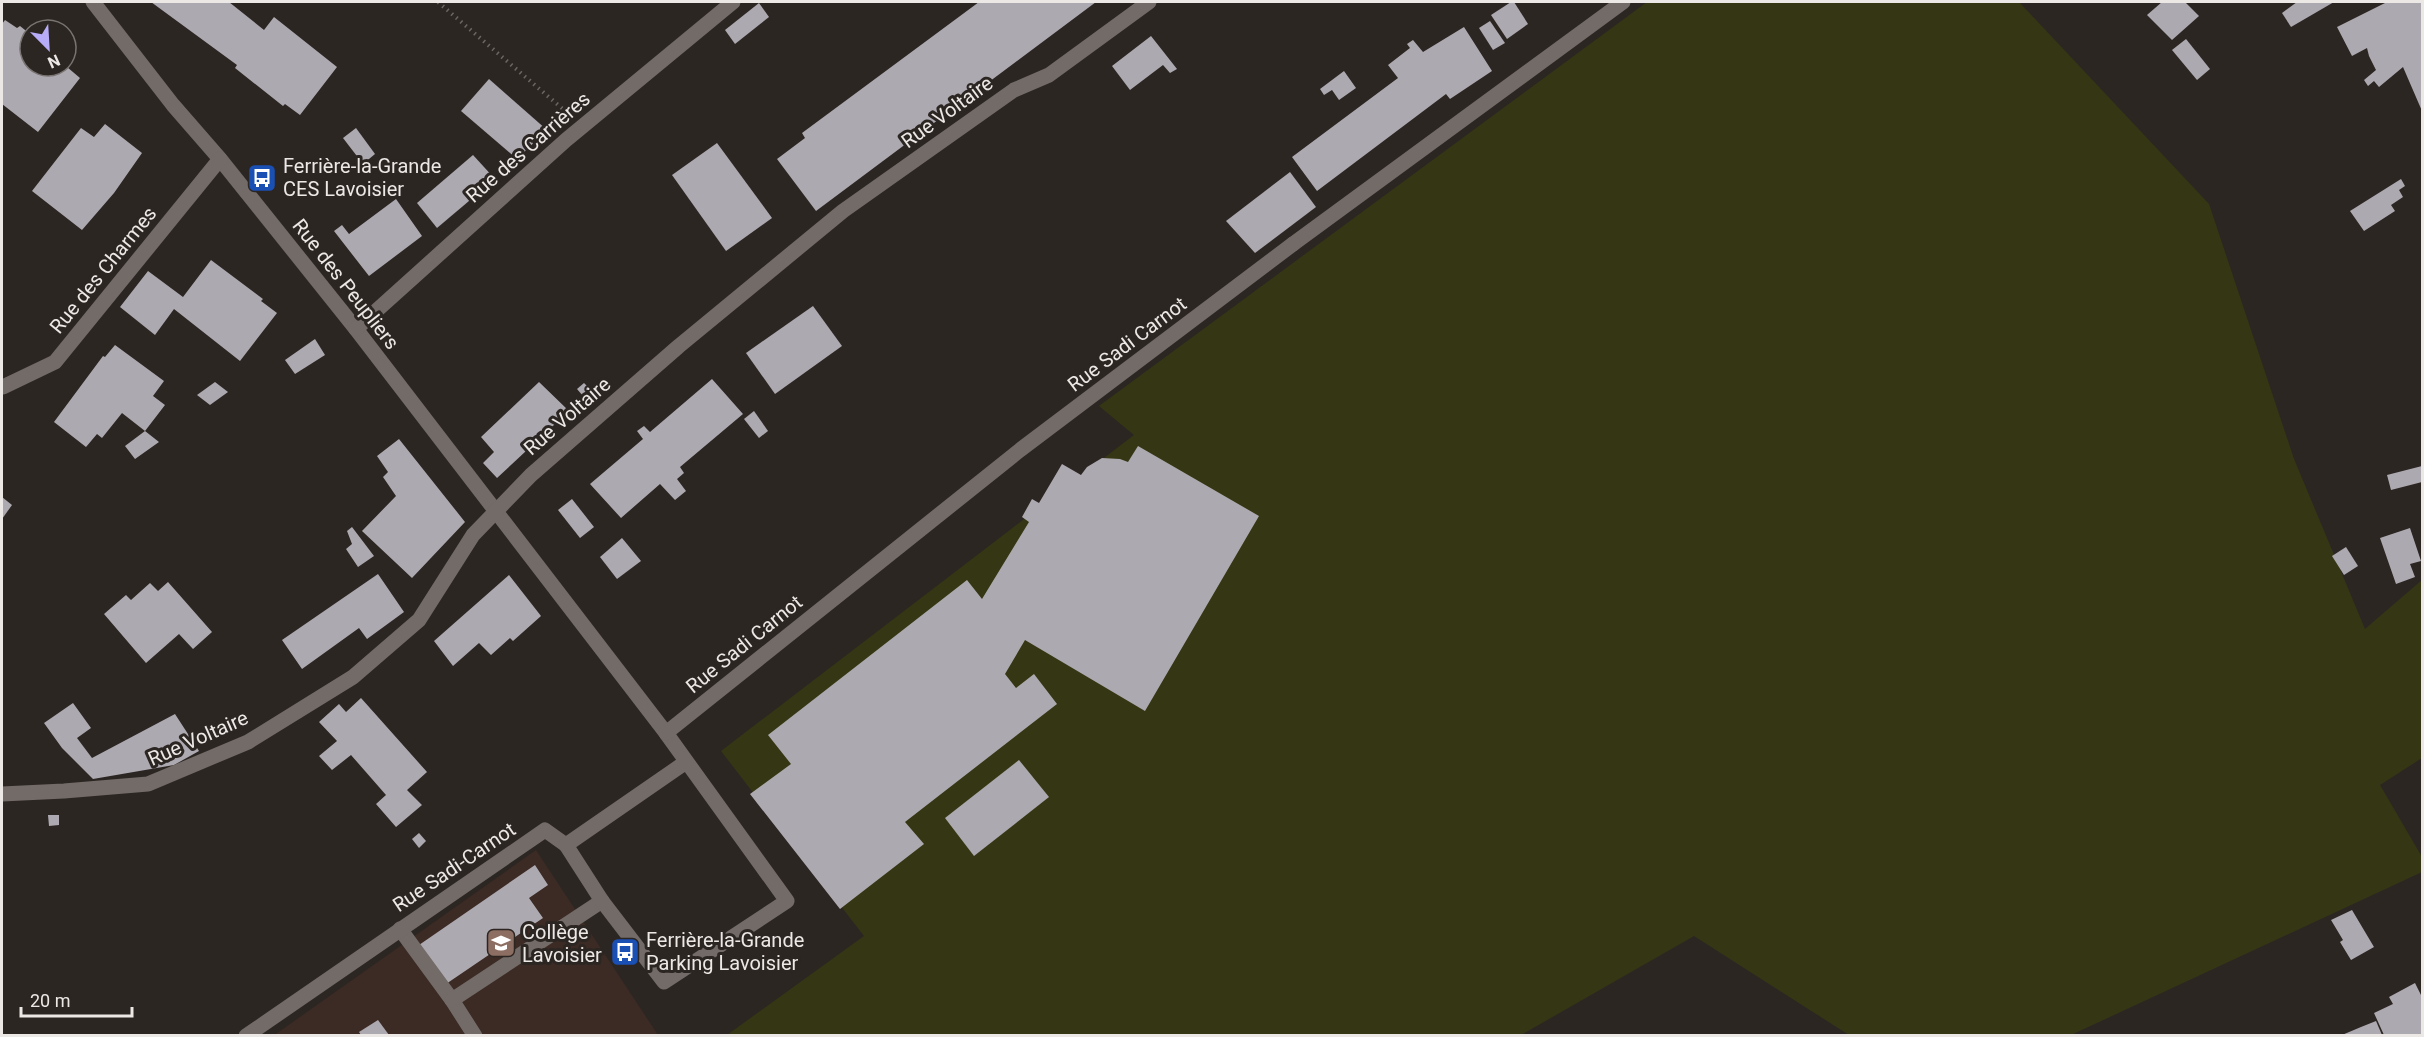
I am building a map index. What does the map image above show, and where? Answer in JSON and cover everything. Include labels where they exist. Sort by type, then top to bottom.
[{"type":"street","name":"Rue des Peupliers","points":[[93,2],[173,105],[220,159],[356,329],[666,733],[787,901],[664,982],[602,901]]},
{"type":"street","name":"Rue des Carrières","points":[[356,329],[582,126],[733,2]]},
{"type":"street","name":"Rue Voltaire","points":[[2,794],[64,792],[148,784],[248,742],[353,677],[419,620],[473,535],[495,511],[531,475],[680,346],[843,211],[1014,90],[1049,75],[1149,2]]},
{"type":"street","name":"Rue Sadi Carnot","points":[[666,733],[1020,450],[1293,244],[1623,2]]},
{"type":"street","name":"Rue des Charmes","points":[[3,387],[55,362],[220,159]]},
{"type":"street","points":[[452,1000],[602,901],[566,845],[686,762]]},
{"type":"street","name":"Rue Sadi-Carnot","points":[[246,1035],[545,830],[566,845]]},
{"type":"street","points":[[400,929],[475,1035]]},
{"type":"path","points":[[438,2],[582,126]]},
{"type":"shaded area","name":"Collège Lavoisier","points":[[536,850],[658,1035],[273,1036]]},
{"type":"green space","points":[[1647,2],[2019,2],[2209,204],[2294,459],[2365,629],[2422,580],[2422,758],[2380,785],[2422,857],[2422,872],[2071,1035],[1849,1035],[1694,936],[1521,1035],[727,1035],[864,936],[721,751],[1134,435],[1099,406]]},
{"type":"building","points":[[151,2],[229,2],[264,30],[274,17],[337,67],[300,115],[285,104],[283,106],[235,68],[237,65]]},
{"type":"building","points":[[979,2],[1096,2],[816,211],[777,159],[805,138],[802,133]]},
{"type":"building","points":[[1514,2],[1528,24],[1507,39],[1491,15]]},
{"type":"building","points":[[2162,2],[2185,2],[2199,16],[2172,40],[2147,15]]},
{"type":"building","points":[[2297,2],[2334,2],[2291,27],[2282,13]]},
{"type":"building","points":[[2387,2],[2422,2],[2422,111],[2403,67],[2379,87],[2374,81],[2368,86],[2364,80],[2376,70],[2367,48],[2352,56],[2337,27]]},
{"type":"building","points":[[759,3],[769,17],[735,44],[725,30]]},
{"type":"building","points":[[5,20],[18,27],[18,78],[80,78],[38,132],[2,104],[2,24]]},
{"type":"building","points":[[1490,21],[1505,43],[1493,50],[1479,28]]},
{"type":"building","points":[[1464,27],[1492,71],[1450,99],[1446,94],[1317,191],[1292,157],[1398,78],[1388,65],[1410,48],[1407,44],[1413,40],[1423,52]]},
{"type":"building","points":[[1151,36],[1177,69],[1170,73],[1163,65],[1130,90],[1112,66]]},
{"type":"building","points":[[2186,39],[2210,69],[2197,80],[2172,50]]},
{"type":"building","points":[[1344,71],[1356,88],[1339,100],[1332,90],[1324,95],[1320,89]]},
{"type":"building","points":[[489,79],[547,130],[517,159],[461,111]]},
{"type":"building","points":[[105,124],[142,153],[114,193],[82,230],[32,191],[81,128],[94,137]]},
{"type":"building","points":[[356,128],[375,154],[363,164],[343,138]]},
{"type":"building","points":[[717,143],[772,218],[726,251],[672,175]]},
{"type":"building","points":[[473,155],[495,179],[437,228],[417,203]]},
{"type":"building","points":[[1290,172],[1316,207],[1255,253],[1226,221]]},
{"type":"building","points":[[2401,179],[2405,186],[2399,190],[2403,197],[2391,205],[2395,211],[2364,231],[2350,211]]},
{"type":"building","points":[[396,199],[422,236],[369,276],[334,231],[342,225],[349,234]]},
{"type":"building","points":[[211,260],[263,299],[261,301],[277,313],[240,361],[174,309],[155,335],[120,307],[148,271],[183,297]]},
{"type":"building","points":[[813,306],[842,346],[775,394],[746,353]]},
{"type":"building","points":[[315,339],[325,355],[295,374],[285,360]]},
{"type":"building","points":[[115,345],[164,381],[153,396],[165,405],[145,431],[122,413],[102,438],[97,434],[86,447],[54,422],[103,356],[105,357]]},
{"type":"building","points":[[712,379],[743,414],[680,467],[684,473],[677,479],[686,491],[675,500],[660,484],[621,518],[590,484],[643,439],[637,431],[644,426],[650,432]]},
{"type":"building","points":[[215,382],[228,392],[210,405],[197,395]]},
{"type":"building","points":[[539,382],[569,411],[497,478],[483,463],[494,452],[481,437]]},
{"type":"building","points":[[584,383],[590,389],[583,396],[577,389]]},
{"type":"building","points":[[754,411],[768,431],[759,438],[744,419]]},
{"type":"building","points":[[145,431],[159,442],[135,459],[125,446]]},
{"type":"building","points":[[399,439],[465,522],[412,578],[362,531],[396,496],[383,477],[388,472],[377,456]]},
{"type":"building","points":[[1138,446],[1259,516],[1145,711],[1025,640],[1005,674],[1016,688],[1034,674],[1057,704],[905,822],[924,844],[840,909],[750,794],[791,764],[768,735],[967,580],[982,599],[1029,522],[1022,517],[1032,499],[1039,503],[1062,464],[1081,475],[1087,467],[1102,458],[1128,462]]},
{"type":"building","points":[[2422,466],[2422,482],[2391,490],[2387,475]]},
{"type":"building","points":[[2,497],[12,505],[2,519]]},
{"type":"building","points":[[572,499],[594,527],[580,538],[558,510]]},
{"type":"building","points":[[352,527],[374,556],[358,567],[346,549],[352,544],[347,531]]},
{"type":"building","points":[[2410,528],[2421,561],[2410,564],[2415,577],[2396,584],[2380,538]]},
{"type":"building","points":[[622,538],[641,561],[617,579],[600,557]]},
{"type":"building","points":[[2346,547],[2358,566],[2344,575],[2332,556]]},
{"type":"building","points":[[378,574],[404,612],[367,639],[359,628],[302,669],[282,640]]},
{"type":"building","points":[[509,575],[541,616],[513,641],[510,638],[491,655],[479,643],[453,666],[434,641]]},
{"type":"building","points":[[168,582],[212,632],[193,649],[179,634],[146,663],[104,614],[126,595],[131,600],[150,583],[158,591]]},
{"type":"building","points":[[361,698],[427,772],[407,790],[422,805],[396,827],[376,804],[386,795],[351,755],[332,770],[319,756],[337,741],[319,722],[339,704],[346,712]]},
{"type":"building","points":[[73,703],[91,728],[77,738],[92,758],[175,714],[199,751],[174,765],[93,779],[62,748],[44,723]]},
{"type":"building","points":[[1019,760],[1049,797],[974,856],[945,818]]},
{"type":"building","points":[[48,815],[59,815],[59,825],[49,826]]},
{"type":"building","points":[[419,833],[426,841],[419,848],[412,839]]},
{"type":"building","points":[[535,865],[548,885],[529,898],[543,918],[446,984],[419,945]]},
{"type":"building","points":[[2352,910],[2374,947],[2351,960],[2331,920]]},
{"type":"building","points":[[2415,983],[2422,997],[2422,1035],[2384,1035],[2374,1013],[2393,1004],[2389,997]]},
{"type":"building","points":[[378,1020],[389,1035],[361,1035],[359,1032]]},
{"type":"building","points":[[2376,1021],[2382,1035],[2342,1035],[2361,1027]]},
{"type":"place","name":"Ferrière-la-Grande CES Lavoisier","points":[[262,178]]},
{"type":"place","name":"Collège Lavoisier","points":[[501,943]]},
{"type":"place","name":"Ferrière-la-Grande Parking Lavoisier","points":[[625,952]]}]
